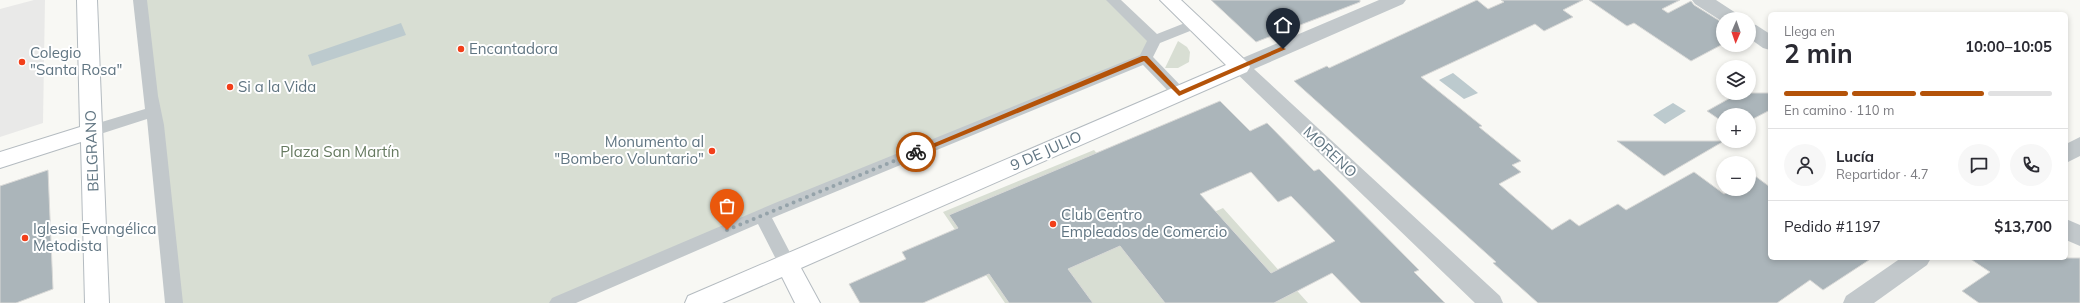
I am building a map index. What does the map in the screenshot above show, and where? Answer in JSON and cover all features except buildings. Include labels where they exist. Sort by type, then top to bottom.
[{"type":"main road","name":"BELGRANO","points":[[87,0],[97,303]]},
{"type":"main road","name":"MORENO","points":[[1170,0],[1240,67]]},
{"type":"main road","name":"9 DE JULIO","points":[[697,303],[1240,67]]},
{"type":"main road","points":[[0,160],[91,131]]},
{"type":"main road","points":[[787,264],[808,303]]},
{"type":"street","name":"9 DE JULIO","points":[[1240,67],[1396,0]]},
{"type":"street","points":[[1702,0],[1721,12]]},
{"type":"street","points":[[1756,34],[1768,42]]},
{"type":"street","name":"MORENO","points":[[1240,67],[1491,303]]},
{"type":"street","points":[[2068,154],[2080,145]]},
{"type":"street","points":[[2068,229],[2080,237]]},
{"type":"street","points":[[1855,303],[1916,260]]},
{"type":"lane","points":[[140,0],[152,112],[156,125],[174,303]]},
{"type":"lane","points":[[1113,0],[1154,40]]},
{"type":"lane","points":[[558,303],[762,215],[1145,58],[1154,40],[1195,24]]},
{"type":"lane","points":[[1145,58],[1179,93]]},
{"type":"lane","points":[[91,131],[152,112]]},
{"type":"lane","points":[[762,215],[787,264]]},
{"type":"shaded area","name":"Colegio \"Santa Rosa\"","points":[[34,0],[45,0],[43,123],[0,137],[0,9]]},
{"type":"shaded area","points":[[401,23],[406,35],[312,66],[308,55]]},
{"type":"shaded area","points":[[1453,73],[1478,93],[1464,99],[1439,80]]},
{"type":"shaded area","points":[[1673,103],[1686,111],[1665,124],[1653,115]]},
{"type":"green space","name":"Plaza San Martín","points":[[140,0],[1113,0],[1155,40],[1145,58],[558,303],[174,303]]},
{"type":"green space","points":[[1178,41],[1187,47],[1190,52],[1189,62],[1178,68],[1165,68]]},
{"type":"green space","name":"Club Centro Empleados de Comercio","points":[[1094,150],[1164,235],[1223,208],[1308,303],[1005,303],[943,212]]},
{"type":"way so far","points":[[727,230],[916,152]]},
{"type":"place","name":"Encantadora","points":[[461,49]]},
{"type":"place","name":"Colegio \"Santa Rosa\"","points":[[22,62]]},
{"type":"place","name":"Si a la Vida","points":[[230,87]]},
{"type":"place","name":"Monumento al \"Bombero Voluntario\"","points":[[712,151]]},
{"type":"place","name":"Club Centro Empleados de Comercio","points":[[1053,224]]},
{"type":"place","name":"Iglesia Evangélica Metodista","points":[[25,238]]},
{"type":"route","points":[[916,152],[1145,58],[1179,93],[1283,49]]}]
